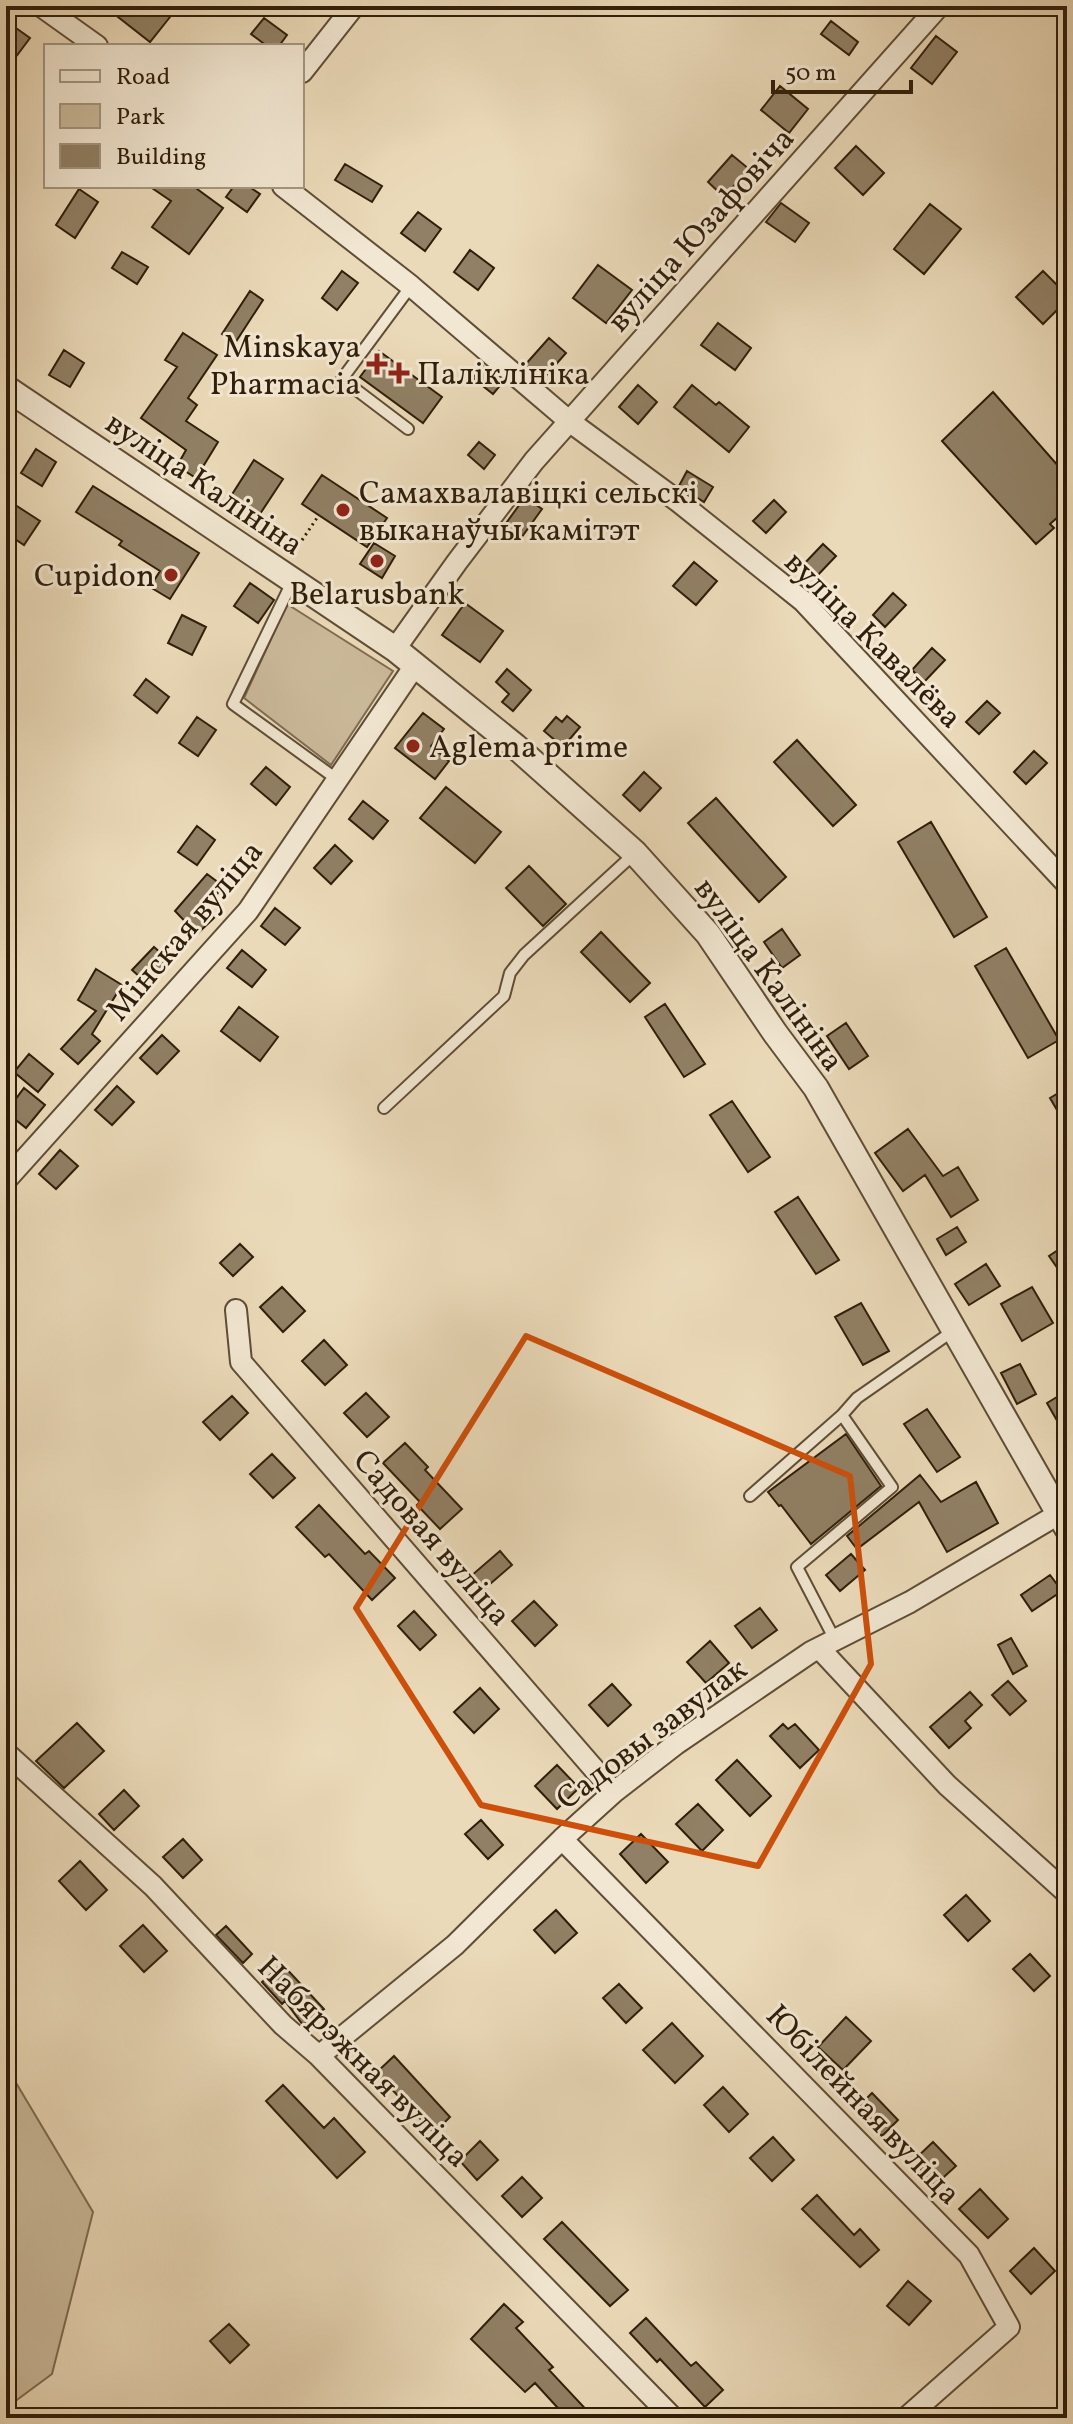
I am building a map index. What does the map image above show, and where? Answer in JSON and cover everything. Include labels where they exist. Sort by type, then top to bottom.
[{"type":"street","points":[[41,6],[94,44]]},
{"type":"street","points":[[304,69],[354,6]]},
{"type":"street","name":"вуліца Юзафовіча","points":[[395,649],[534,461],[939,6]]},
{"type":"street","name":"вуліца Кавалёва","points":[[286,188],[411,286],[569,421],[679,502],[803,601],[1067,884]]},
{"type":"street","name":"вуліца Калініна","points":[[6,388],[416,664],[515,746],[635,853],[708,934],[816,1088],[953,1331],[1064,1517]]},
{"type":"street","name":"Мінская вуліца","points":[[6,1180],[248,911],[416,664]]},
{"type":"street","name":"Садовая вуліца","points":[[236,1310],[241,1362],[614,1792]]},
{"type":"street","name":"Садовы завулак","points":[[319,2056],[455,1945],[562,1839],[614,1792],[676,1744],[827,1644],[1064,1517]]},
{"type":"street","points":[[827,1644],[947,1785],[1067,1893]]},
{"type":"street","name":"Набярэжная вуліца","points":[[6,1753],[153,1886],[283,2025],[319,2056],[673,2418]]},
{"type":"street","name":"Юбілейная вуліца","points":[[562,1839],[969,2255],[1009,2327],[906,2418]]},
{"type":"lane","points":[[408,429],[342,379],[411,286]]},
{"type":"lane","points":[[293,580],[233,704],[338,780]]},
{"type":"lane","points":[[384,1108],[504,996],[510,973],[524,955],[635,853]]},
{"type":"lane","points":[[750,1496],[842,1415],[857,1398],[953,1331]]},
{"type":"lane","points":[[827,1644],[797,1567],[892,1487],[842,1415]]},
{"type":"highlighted area","points":[[526,1336],[850,1476],[871,1664],[758,1866],[481,1805],[356,1608]]},
{"type":"green space","points":[[287,604],[393,671],[331,765],[244,698]]},
{"type":"green space","points":[[6,2066],[93,2212],[52,2374],[6,2408]]},
{"type":"building","points":[[104,6],[156,6],[170,17],[150,42]]},
{"type":"building","points":[[264,18],[287,35],[280,44],[264,44],[251,34]]},
{"type":"building","points":[[6,21],[30,38],[6,70]]},
{"type":"building","points":[[831,21],[858,42],[849,55],[821,34]]},
{"type":"building","points":[[936,36],[957,52],[932,84],[911,68]]},
{"type":"building","points":[[780,86],[808,109],[789,133],[761,110]]},
{"type":"building","points":[[856,146],[884,173],[863,195],[835,168]]},
{"type":"building","points":[[732,155],[749,169],[724,197],[708,182]]},
{"type":"building","points":[[345,164],[382,186],[372,202],[335,180]]},
{"type":"building","points":[[152,188],[196,188],[223,208],[189,254],[152,227],[171,201]]},
{"type":"building","points":[[233,188],[251,188],[260,194],[247,212],[226,197]]},
{"type":"building","points":[[79,189],[98,202],[75,238],[56,225]]},
{"type":"building","points":[[781,203],[809,223],[795,242],[766,222]]},
{"type":"building","points":[[930,204],[961,229],[924,274],[894,249]]},
{"type":"building","points":[[418,212],[441,229],[425,251],[401,233]]},
{"type":"building","points":[[470,250],[494,268],[478,290],[454,272]]},
{"type":"building","points":[[122,252],[148,267],[137,284],[112,268]]},
{"type":"building","points":[[598,265],[632,290],[606,323],[573,298]]},
{"type":"building","points":[[342,271],[358,283],[337,310],[322,298]]},
{"type":"building","points":[[1043,271],[1067,295],[1067,300],[1043,324],[1016,297]]},
{"type":"building","points":[[250,291],[263,300],[235,343],[222,334]]},
{"type":"building","points":[[718,323],[751,348],[735,370],[701,345]]},
{"type":"building","points":[[183,333],[217,355],[188,398],[197,405],[186,421],[218,442],[196,478],[177,466],[186,450],[141,418],[177,367],[165,360]]},
{"type":"building","points":[[549,338],[566,353],[542,380],[525,365]]},
{"type":"building","points":[[64,350],[84,363],[70,387],[49,375]]},
{"type":"building","points":[[379,351],[442,397],[423,423],[360,377]]},
{"type":"building","points":[[483,366],[503,382],[493,394],[473,378]]},
{"type":"building","points":[[638,385],[657,402],[638,424],[619,407]]},
{"type":"building","points":[[692,385],[749,427],[729,452],[674,407]]},
{"type":"building","points":[[993,392],[1067,476],[1067,509],[1050,524],[1054,528],[1036,544],[942,441]]},
{"type":"building","points":[[479,442],[495,455],[484,469],[468,455]]},
{"type":"building","points":[[36,449],[56,462],[42,486],[21,473]]},
{"type":"building","points":[[254,460],[283,479],[260,514],[231,496]]},
{"type":"building","points":[[687,471],[713,487],[704,502],[679,486]]},
{"type":"building","name":"Самахвалавіцкі сельскі выканаўчы камітэт","points":[[322,475],[387,518],[367,547],[302,504]]},
{"type":"building","points":[[93,486],[199,553],[170,599],[150,587],[160,571],[119,545],[122,541],[76,512]]},
{"type":"building","points":[[525,497],[542,509],[521,538],[504,526]]},
{"type":"building","points":[[6,499],[40,521],[24,545],[6,533]]},
{"type":"building","points":[[774,500],[786,512],[766,533],[753,521]]},
{"type":"building","name":"Belarusbank","points":[[374,543],[395,556],[382,578],[360,564]]},
{"type":"building","points":[[823,544],[836,556],[815,578],[802,566]]},
{"type":"building","points":[[694,562],[717,581],[696,605],[673,586]]},
{"type":"building","points":[[250,583],[274,600],[258,623],[234,606]]},
{"type":"building","points":[[893,593],[906,605],[885,627],[873,615]]},
{"type":"building","points":[[465,603],[503,631],[480,662],[442,635]]},
{"type":"building","points":[[182,615],[206,627],[192,655],[168,643]]},
{"type":"building","points":[[932,648],[945,660],[924,682],[912,670]]},
{"type":"building","points":[[507,669],[531,690],[513,711],[502,702],[509,694],[496,682]]},
{"type":"building","points":[[146,679],[169,697],[157,713],[134,695]]},
{"type":"building","points":[[987,701],[1000,713],[979,734],[966,722]]},
{"type":"building","points":[[423,713],[444,729],[431,746],[449,761],[435,779],[395,748]]},
{"type":"building","points":[[567,716],[580,727],[563,747],[544,731],[556,717],[562,722]]},
{"type":"building","points":[[197,717],[216,730],[198,756],[179,743]]},
{"type":"building","points":[[797,740],[856,805],[833,826],[774,762]]},
{"type":"building","points":[[1034,751],[1047,763],[1026,784],[1014,772]]},
{"type":"building","points":[[266,767],[290,787],[276,805],[251,784]]},
{"type":"building","points":[[644,772],[661,788],[640,811],[623,795]]},
{"type":"building","points":[[446,787],[501,832],[475,863],[420,818]]},
{"type":"building","points":[[716,798],[786,877],[759,902],[688,823]]},
{"type":"building","points":[[363,801],[388,821],[373,839],[349,819]]},
{"type":"building","points":[[931,822],[987,917],[954,937],[898,842]]},
{"type":"building","points":[[197,826],[215,840],[197,865],[178,852]]},
{"type":"building","points":[[335,845],[352,861],[331,884],[314,868]]},
{"type":"building","points":[[529,866],[566,904],[543,926],[506,888]]},
{"type":"building","points":[[207,874],[223,886],[206,909],[214,918],[197,934],[175,911]]},
{"type":"building","points":[[275,908],[300,928],[285,945],[261,926]]},
{"type":"building","points":[[782,929],[800,955],[782,968],[764,942]]},
{"type":"building","points":[[601,932],[650,983],[630,1002],[581,952]]},
{"type":"building","points":[[154,947],[171,962],[149,985],[132,970]]},
{"type":"building","points":[[1006,948],[1059,1040],[1028,1058],[975,966]]},
{"type":"building","points":[[242,950],[266,970],[252,987],[227,968]]},
{"type":"building","points":[[96,969],[122,985],[92,1034],[100,1041],[78,1064],[61,1049],[96,1011],[78,1000]]},
{"type":"building","points":[[665,1004],[705,1064],[684,1077],[645,1017]]},
{"type":"building","points":[[239,1007],[278,1037],[260,1061],[221,1031]]},
{"type":"building","points":[[846,1023],[868,1056],[849,1069],[827,1036]]},
{"type":"building","points":[[162,1035],[179,1051],[157,1074],[140,1058]]},
{"type":"building","points":[[29,1054],[53,1074],[38,1092],[14,1072]]},
{"type":"building","points":[[117,1086],[134,1102],[112,1125],[95,1110]]},
{"type":"building","points":[[24,1088],[45,1105],[26,1128],[6,1112]]},
{"type":"building","points":[[1067,1088],[1067,1127],[1050,1098]]},
{"type":"building","points":[[732,1101],[770,1157],[748,1172],[710,1115]]},
{"type":"building","points":[[908,1129],[943,1176],[958,1167],[978,1200],[951,1217],[925,1175],[903,1191],[875,1153]]},
{"type":"building","points":[[60,1150],[78,1166],[56,1189],[39,1174]]},
{"type":"building","points":[[798,1197],[839,1260],[816,1274],[775,1212]]},
{"type":"building","points":[[957,1227],[966,1242],[946,1255],[937,1239]]},
{"type":"building","points":[[240,1244],[253,1257],[233,1276],[220,1263]]},
{"type":"building","points":[[1067,1244],[1067,1282],[1049,1256]]},
{"type":"building","points":[[986,1264],[1000,1286],[969,1305],[955,1284]]},
{"type":"building","points":[[282,1287],[305,1311],[283,1332],[260,1307]]},
{"type":"building","points":[[1032,1287],[1053,1323],[1022,1341],[1001,1304]]},
{"type":"building","points":[[861,1303],[889,1351],[863,1365],[835,1317]]},
{"type":"building","points":[[324,1340],[347,1365],[325,1385],[302,1361]]},
{"type":"building","points":[[1020,1364],[1036,1394],[1017,1404],[1001,1373]]},
{"type":"building","points":[[1067,1391],[1067,1438],[1047,1403]]},
{"type":"building","points":[[366,1393],[389,1417],[367,1437],[344,1413]]},
{"type":"building","points":[[232,1396],[248,1413],[220,1440],[203,1422]]},
{"type":"building","points":[[927,1409],[960,1457],[937,1472],[904,1424]]},
{"type":"building","points":[[846,1434],[881,1486],[811,1544],[768,1492]]},
{"type":"building","points":[[405,1443],[428,1467],[425,1470],[462,1509],[440,1529],[417,1505],[420,1502],[383,1463]]},
{"type":"building","points":[[272,1454],[295,1478],[273,1498],[250,1474]]},
{"type":"building","points":[[920,1475],[941,1502],[976,1482],[998,1523],[947,1552],[919,1502],[857,1549],[847,1536]]},
{"type":"building","points":[[319,1505],[365,1554],[369,1551],[395,1578],[372,1600],[329,1554],[325,1557],[296,1527]]},
{"type":"building","points":[[500,1551],[512,1565],[483,1590],[471,1576]]},
{"type":"building","points":[[851,1554],[865,1570],[840,1591],[826,1575]]},
{"type":"building","points":[[1050,1575],[1062,1591],[1032,1611],[1021,1595]]},
{"type":"building","points":[[534,1601],[557,1625],[535,1646],[512,1621]]},
{"type":"building","points":[[760,1608],[777,1630],[752,1648],[735,1626]]},
{"type":"building","points":[[414,1611],[436,1635],[420,1650],[398,1626]]},
{"type":"building","points":[[1011,1638],[1027,1666],[1013,1674],[998,1645]]},
{"type":"building","points":[[710,1641],[729,1663],[706,1683],[687,1662]]},
{"type":"building","points":[[1008,1681],[1026,1701],[1010,1715],[992,1695]]},
{"type":"building","points":[[612,1684],[631,1705],[608,1726],[589,1705]]},
{"type":"building","points":[[480,1688],[499,1709],[474,1733],[454,1712]]},
{"type":"building","points":[[970,1692],[982,1705],[965,1721],[971,1728],[949,1748],[930,1727]]},
{"type":"building","points":[[77,1723],[104,1751],[64,1788],[36,1761]]},
{"type":"building","points":[[783,1724],[788,1729],[795,1724],[819,1750],[800,1768],[770,1736]]},
{"type":"building","points":[[737,1760],[771,1796],[750,1816],[716,1780]]},
{"type":"building","points":[[557,1765],[579,1788],[557,1809],[535,1786]]},
{"type":"building","points":[[124,1790],[139,1806],[114,1830],[99,1814]]},
{"type":"building","points":[[698,1804],[723,1830],[702,1851],[676,1824]]},
{"type":"building","points":[[481,1820],[503,1845],[488,1859],[465,1834]]},
{"type":"building","points":[[641,1834],[668,1862],[646,1883],[620,1854]]},
{"type":"building","points":[[183,1839],[202,1860],[183,1878],[163,1857]]},
{"type":"building","points":[[80,1861],[107,1890],[86,1910],[59,1881]]},
{"type":"building","points":[[966,1895],[990,1921],[968,1941],[944,1915]]},
{"type":"building","points":[[556,1910],[577,1933],[555,1953],[534,1930]]},
{"type":"building","points":[[143,1925],[167,1951],[144,1972],[120,1946]]},
{"type":"building","points":[[226,1926],[252,1954],[243,1963],[216,1935]]},
{"type":"building","points":[[1030,1954],[1050,1976],[1034,1991],[1013,1969]]},
{"type":"building","points":[[282,1964],[324,2009],[303,2025],[285,2001],[282,2004],[262,1982]]},
{"type":"building","points":[[619,1984],[642,2008],[626,2023],[603,1998]]},
{"type":"building","points":[[846,2017],[871,2041],[843,2070],[818,2047]]},
{"type":"building","points":[[672,2023],[703,2056],[675,2083],[643,2050]]},
{"type":"building","points":[[394,2056],[450,2117],[434,2133],[376,2073]]},
{"type":"building","points":[[283,2085],[324,2128],[334,2118],[365,2152],[337,2178],[266,2101]]},
{"type":"building","points":[[723,2087],[748,2114],[729,2132],[704,2105]]},
{"type":"building","points":[[872,2093],[898,2120],[882,2136],[856,2109]]},
{"type":"building","points":[[773,2137],[794,2160],[772,2181],[750,2158]]},
{"type":"building","points":[[480,2141],[498,2160],[477,2180],[460,2161]]},
{"type":"building","points":[[933,2142],[956,2166],[935,2185],[913,2161]]},
{"type":"building","points":[[522,2177],[542,2198],[522,2217],[502,2196]]},
{"type":"building","points":[[980,2189],[1008,2219],[988,2238],[959,2209]]},
{"type":"building","points":[[817,2195],[854,2235],[860,2229],[879,2250],[860,2267],[802,2209]]},
{"type":"building","points":[[562,2222],[628,2290],[610,2306],[544,2239]]},
{"type":"building","points":[[1034,2248],[1055,2271],[1031,2294],[1010,2271]]},
{"type":"building","points":[[908,2281],[931,2301],[909,2325],[887,2306]]},
{"type":"building","points":[[504,2304],[523,2322],[516,2328],[553,2367],[549,2370],[594,2418],[567,2418],[535,2383],[525,2392],[471,2339]]},
{"type":"building","points":[[646,2318],[691,2366],[696,2362],[723,2390],[705,2407],[660,2359],[657,2362],[630,2333]]},
{"type":"building","points":[[229,2324],[249,2345],[230,2363],[210,2341]]},
{"type":"place","name":"Minskaya Pharmacia","points":[[377,364]]},
{"type":"place","name":"Паліклініка","points":[[399,373]]},
{"type":"place","name":"Самахвалавіцкі сельскі выканаўчы камітэт","points":[[343,510]]},
{"type":"place","name":"Belarusbank","points":[[377,561]]},
{"type":"place","name":"Cupidon","points":[[171,575]]},
{"type":"place","name":"Aglema prime","points":[[413,746]]}]
